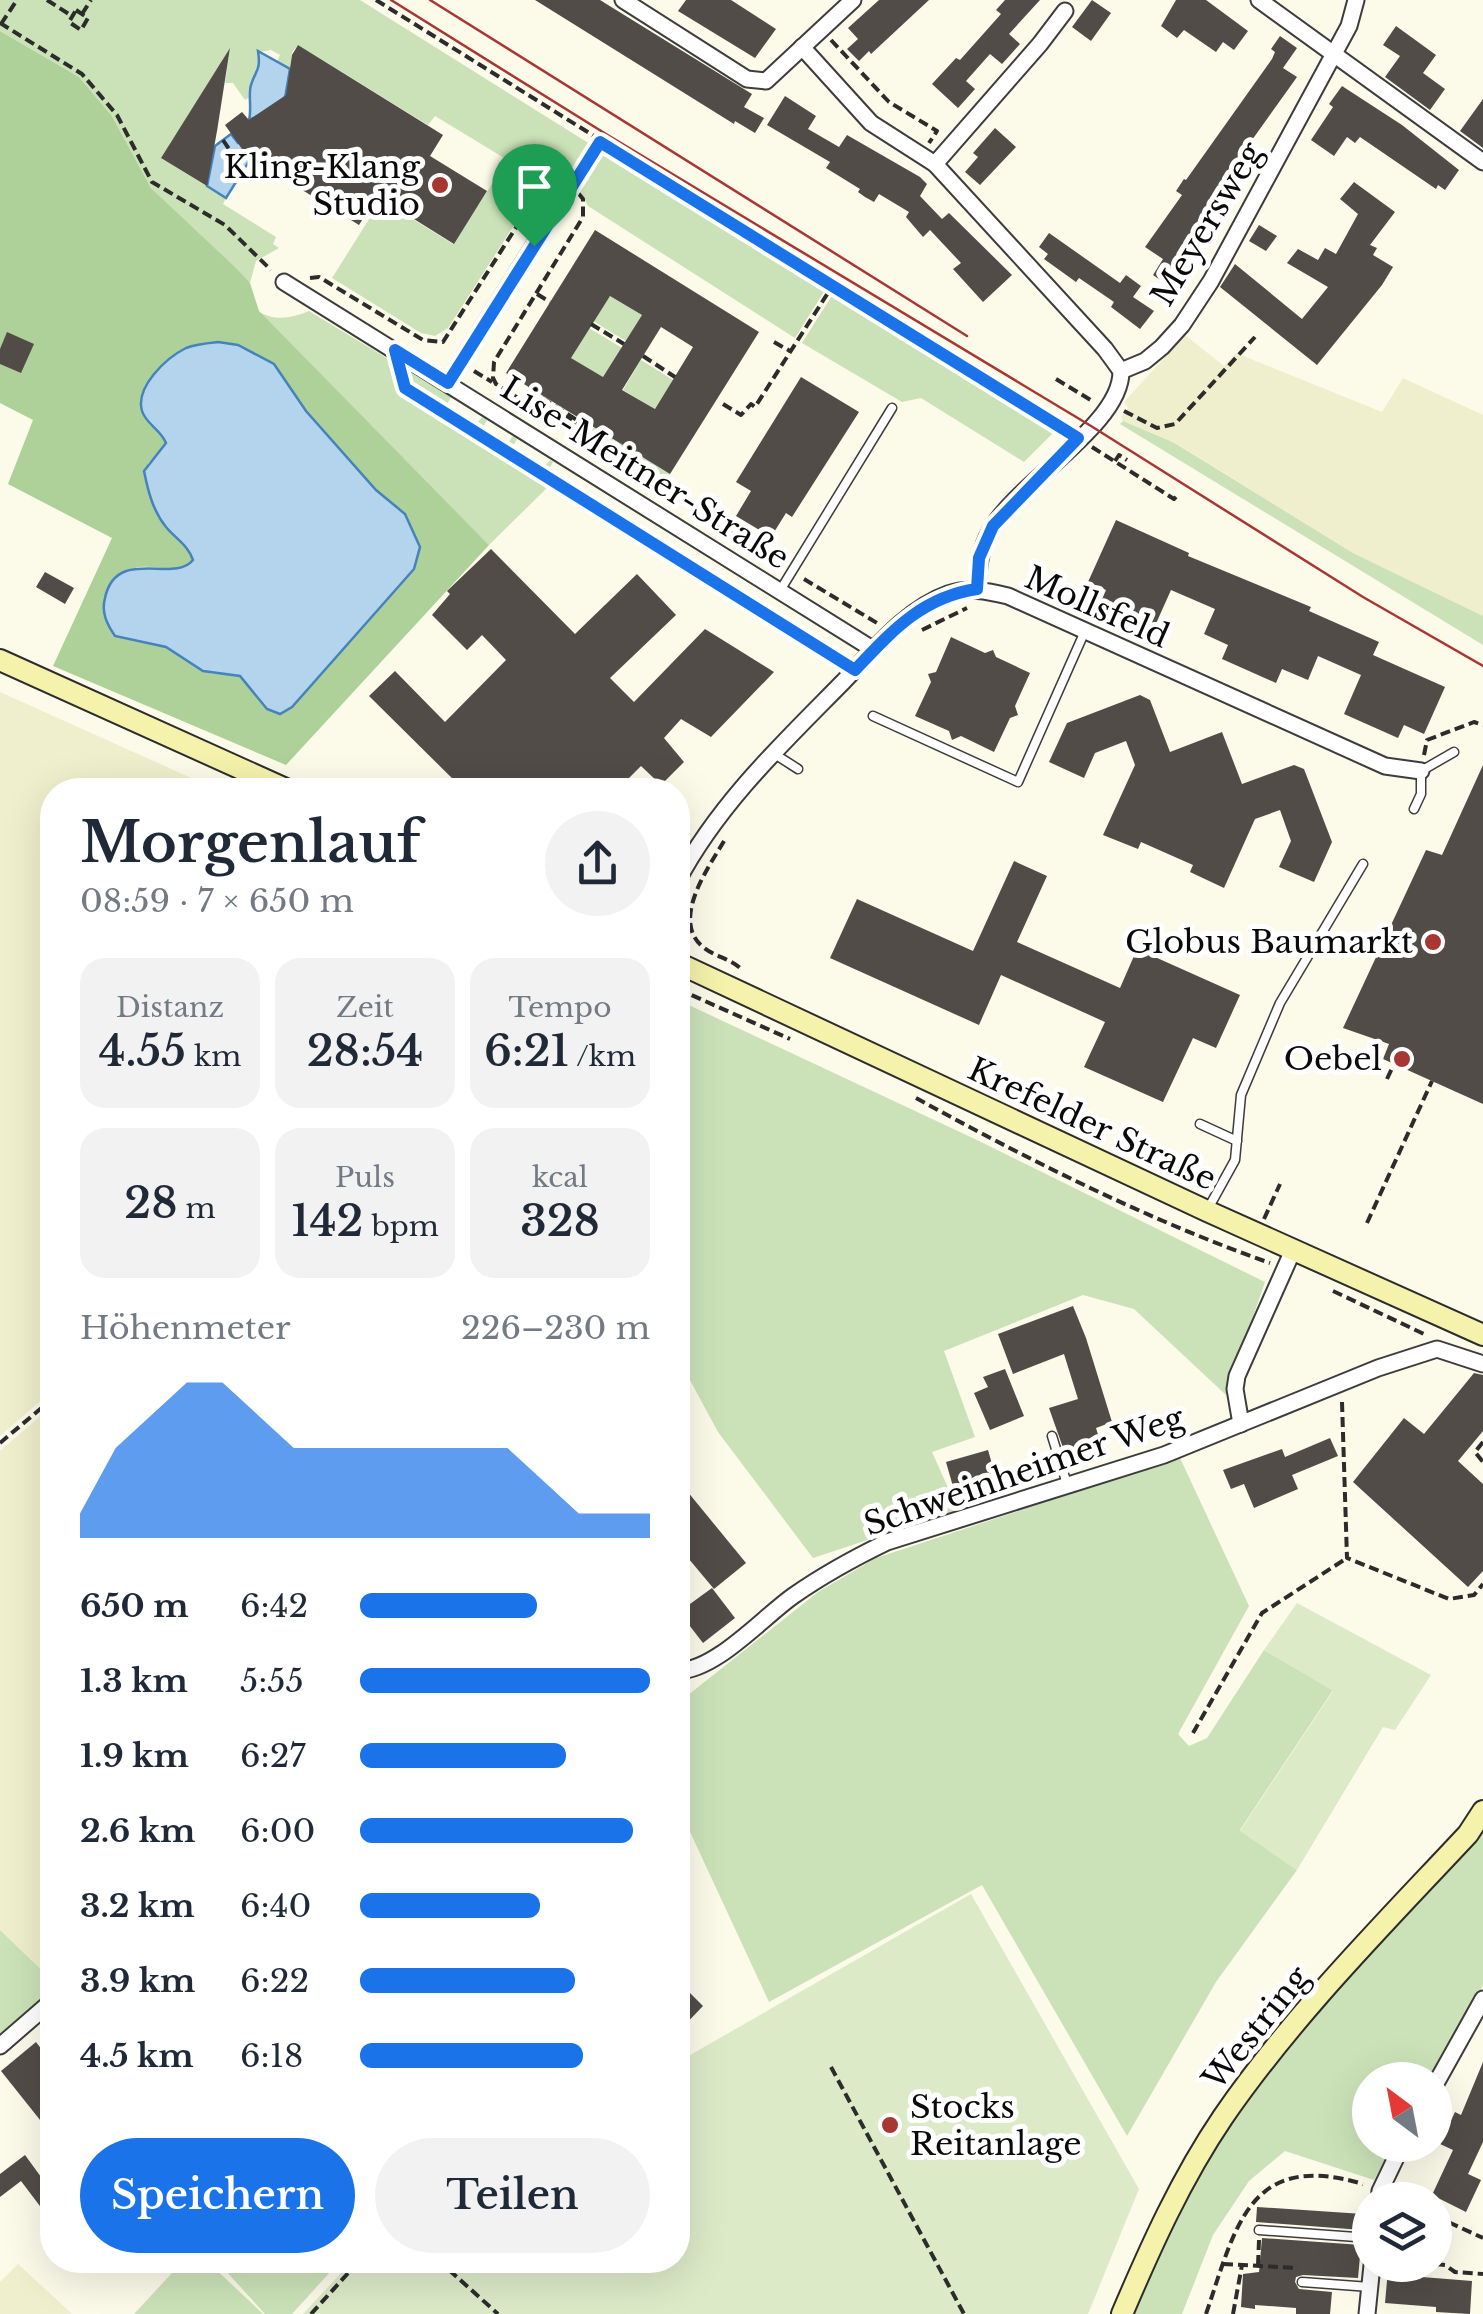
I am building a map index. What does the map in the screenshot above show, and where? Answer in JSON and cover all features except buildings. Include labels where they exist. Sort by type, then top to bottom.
[{"type":"main road","points":[[0,660],[261,778]]},
{"type":"main road","name":"Krefelder Straße","points":[[690,969],[1207,1211],[1483,1334]]},
{"type":"main road","name":"Westring","points":[[1122,2314],[1164,2216],[1222,2119],[1286,2031],[1468,1834],[1483,1812]]},
{"type":"street","points":[[623,0],[747,79],[766,81],[853,0]]},
{"type":"street","points":[[1258,0],[1483,162]]},
{"type":"street","name":"Meyersweg","points":[[1121,371],[1145,362],[1182,325],[1250,213],[1349,26],[1356,0]]},
{"type":"street","points":[[928,159],[1040,44],[1065,11]]},
{"type":"street","points":[[802,47],[871,123],[928,159],[1121,371],[1121,385],[1110,406],[1021,503],[993,526],[992,540],[979,558],[980,590]]},
{"type":"street","points":[[448,383],[557,209]]},
{"type":"street","name":"Lise-Meitner-Straße","points":[[284,282],[874,650]]},
{"type":"street","name":"Mollsfeld","points":[[690,856],[722,810],[874,650],[923,606],[950,593],[980,590],[1008,596],[1385,766],[1422,770]]},
{"type":"street","points":[[1241,1424],[1237,1376],[1294,1248]]},
{"type":"street","name":"Schweinheimer Weg","points":[[690,1668],[705,1664],[792,1597],[850,1559],[887,1542],[1164,1455],[1342,1382],[1437,1349],[1483,1364]]},
{"type":"street","points":[[1447,2062],[1483,1999]]},
{"type":"street","points":[[0,2046],[40,2012]]},
{"type":"street","points":[[1367,2314],[1370,2282]]},
{"type":"lane","points":[[781,589],[892,408]]},
{"type":"lane","points":[[873,716],[1018,782],[1085,631]]},
{"type":"lane","points":[[1414,809],[1422,770],[1454,752]]},
{"type":"lane","points":[[773,754],[798,769]]},
{"type":"lane","points":[[1207,1211],[1235,1160],[1241,1095],[1280,1003],[1363,864]]},
{"type":"lane","points":[[1200,1124],[1237,1141]]},
{"type":"lane","points":[[1052,1436],[1068,1486]]},
{"type":"lane","points":[[1259,2230],[1352,2237]]},
{"type":"lane","points":[[1302,2282],[1370,2287]]},
{"type":"path","points":[[17,0],[0,24],[82,74],[117,115],[152,182],[225,226],[284,282]]},
{"type":"path","points":[[47,0],[72,16]]},
{"type":"path","points":[[82,14],[92,0]]},
{"type":"path","points":[[376,0],[1174,499],[1177,496]]},
{"type":"path","points":[[76,10],[88,18],[81,30],[68,22],[72,16],[76,10]]},
{"type":"path","points":[[821,29],[890,102],[937,131],[928,159]]},
{"type":"path","points":[[223,140],[233,155],[226,160],[238,178]]},
{"type":"path","points":[[557,209],[600,142]]},
{"type":"path","points":[[723,404],[742,415],[751,404],[755,407],[833,285]]},
{"type":"path","points":[[536,294],[550,302]]},
{"type":"path","points":[[592,324],[624,344]]},
{"type":"path","points":[[1056,378],[1146,425],[1167,428],[1186,415],[1255,337]]},
{"type":"path","points":[[774,342],[790,352]]},
{"type":"path","points":[[395,350],[405,388],[855,670]]},
{"type":"path","points":[[643,356],[675,376]]},
{"type":"path","points":[[571,432],[576,424],[538,400],[540,397],[584,423],[576,435],[706,517]]},
{"type":"path","points":[[1115,462],[1119,455],[1127,460]]},
{"type":"path","points":[[918,633],[973,604],[980,590]]},
{"type":"path","points":[[1422,770],[1427,740],[1474,722],[1483,725]]},
{"type":"path","points":[[726,1011],[744,973],[699,943],[690,916],[700,884],[733,829]]},
{"type":"path","points":[[690,994],[792,1040]]},
{"type":"path","points":[[1387,1079],[1394,1064]]},
{"type":"path","points":[[1368,1223],[1432,1081]]},
{"type":"path","points":[[906,1092],[1086,1184],[1286,1268]]},
{"type":"path","points":[[1322,1286],[1429,1336]]},
{"type":"path","points":[[1342,1382],[1346,1558]]},
{"type":"path","points":[[0,1443],[40,1409]]},
{"type":"path","points":[[1483,1442],[1475,1452],[1483,1462]]},
{"type":"path","points":[[1346,1558],[1449,1599],[1474,1596],[1483,1584]]},
{"type":"path","points":[[1193,1732],[1262,1613],[1346,1558]]},
{"type":"path","points":[[831,2067],[964,2314]]},
{"type":"path","points":[[1452,2224],[1483,2238]]},
{"type":"path","points":[[1258,2266],[1259,2230]]},
{"type":"path","points":[[1223,2264],[1303,2268],[1302,2282]]},
{"type":"path","points":[[1233,2314],[1242,2265]]},
{"type":"path","points":[[1452,2270],[1483,2274]]},
{"type":"path","points":[[310,2314],[348,2273]]},
{"type":"path","points":[[452,2273],[498,2314]]},
{"type":"green space","points":[[0,0],[360,0],[590,144],[567,178],[542,181],[435,116],[428,125],[298,45],[292,52],[290,69],[277,62],[280,55],[271,50],[259,52],[260,70],[251,83],[251,96],[245,100],[233,83],[225,83],[230,49],[161,158],[226,198],[223,204],[276,237],[273,244],[279,248],[256,261],[250,283],[151,188],[112,116],[79,77],[0,31]]},
{"type":"green space","points":[[0,31],[79,77],[112,116],[151,188],[238,270],[250,283],[259,311],[489,545],[286,765],[53,666],[112,538],[8,484],[33,420],[0,403]],"holes":[[[218,342],[238,345],[274,364],[306,411],[376,490],[405,514],[414,569],[292,707],[280,714],[267,709],[240,676],[202,671],[170,649],[125,637],[108,625],[104,615],[108,589],[124,573],[143,567],[182,568],[194,560],[156,512],[151,497],[148,463],[162,452],[166,443],[163,434],[145,418],[144,387],[187,348]]]},
{"type":"green space","points":[[415,146],[423,151],[390,205],[453,244],[494,181],[527,205],[448,328],[435,336],[421,333],[332,278]]},
{"type":"green space","points":[[599,149],[825,290],[795,338],[588,206],[577,184]]},
{"type":"green space","points":[[833,294],[899,330],[1056,430],[1024,462],[921,398],[902,402],[802,343]]},
{"type":"green space","points":[[610,296],[642,315],[626,341],[593,321]]},
{"type":"green space","points":[[258,311],[284,318],[309,311],[451,397],[445,408],[475,426],[482,417],[487,420],[481,430],[506,446],[513,436],[517,439],[512,448],[543,468],[550,460],[553,462],[548,471],[552,483],[489,545]]},
{"type":"green space","points":[[589,328],[622,348],[603,377],[571,358]]},
{"type":"green space","points":[[1185,335],[1224,366],[1236,353],[1382,412],[1403,378],[1483,415],[1483,616],[1353,553],[1174,442],[1123,421],[1121,417],[1128,408],[1124,402]]},
{"type":"green space","points":[[641,360],[673,380],[655,409],[623,390]]},
{"type":"green space","points":[[1123,421],[1173,442],[1353,553],[1483,616],[1483,645],[1120,424]]},
{"type":"green space","points":[[594,427],[670,474],[664,483],[587,436]]},
{"type":"green space","points":[[0,692],[191,778],[40,778],[40,1401],[0,1436]]},
{"type":"green space","points":[[690,1006],[977,1140],[1265,1282],[1226,1395],[1134,1309],[1083,1295],[944,1351],[975,1437],[932,1452],[958,1510],[813,1558],[718,1432],[690,1380]]},
{"type":"green space","points":[[40,1416],[40,1968],[0,1930],[0,1451]]},
{"type":"green space","points":[[1180,1458],[1249,1606],[1178,1734],[1189,1746],[1207,1738],[1264,1650],[1333,1690],[1240,1830],[1297,1870],[1216,1982],[1127,2136],[982,1885],[769,2002],[690,1832],[690,1693],[818,1592],[876,1558]]},
{"type":"green space","points":[[1297,1603],[1431,1675],[1395,1730],[1383,1727],[1297,1870],[1240,1831],[1333,1691],[1264,1650]]},
{"type":"green space","points":[[1483,1831],[1483,1985],[1440,2062],[1352,2062],[1352,2162],[1384,2162],[1374,2180],[1285,2151],[1249,2181],[1213,2235],[1182,2314],[1133,2314],[1209,2161],[1255,2089],[1329,1997]]},
{"type":"green space","name":"Stocks Reitanlage","points":[[971,1894],[1139,2189],[1088,2314],[303,2314],[341,2273],[690,2273],[690,2055]]},
{"type":"green space","points":[[0,1930],[40,1968],[40,2005],[0,2040]]},
{"type":"green space","points":[[18,2264],[72,2314],[0,2314],[0,2282]]},
{"type":"green space","points":[[172,2273],[220,2273],[263,2314],[134,2314]]},
{"type":"green space","points":[[228,2273],[329,2273],[292,2314],[265,2314]]},
{"type":"water","points":[[258,51],[290,69],[284,104],[249,120],[250,89],[258,66]]},
{"type":"water","points":[[231,134],[238,143],[266,134],[226,198],[207,186],[215,146]]},
{"type":"water","points":[[218,342],[238,345],[274,364],[306,411],[376,490],[405,514],[420,547],[414,569],[292,707],[280,714],[267,709],[240,676],[203,671],[166,647],[115,636],[104,613],[111,582],[121,574],[133,569],[173,569],[193,560],[161,521],[152,501],[144,471],[166,443],[144,416],[141,402],[154,374],[170,359],[190,347]]},
{"type":"tram line","points":[[391,0],[1091,426],[1363,597],[1483,666]]},
{"type":"tram line","points":[[430,0],[967,336]]},
{"type":"place","name":"Kling-Klang Studio","points":[[440,185]]},
{"type":"place","name":"Globus Baumarkt","points":[[1433,942]]},
{"type":"place","name":"Oebel","points":[[1402,1059]]},
{"type":"place","name":"Stocks Reitanlage","points":[[890,2125]]},
{"type":"route","points":[[600,142],[1078,438],[993,526],[979,558],[977,589],[950,593],[923,606],[855,670],[405,388],[395,350],[448,383],[534,246],[600,142]]}]
